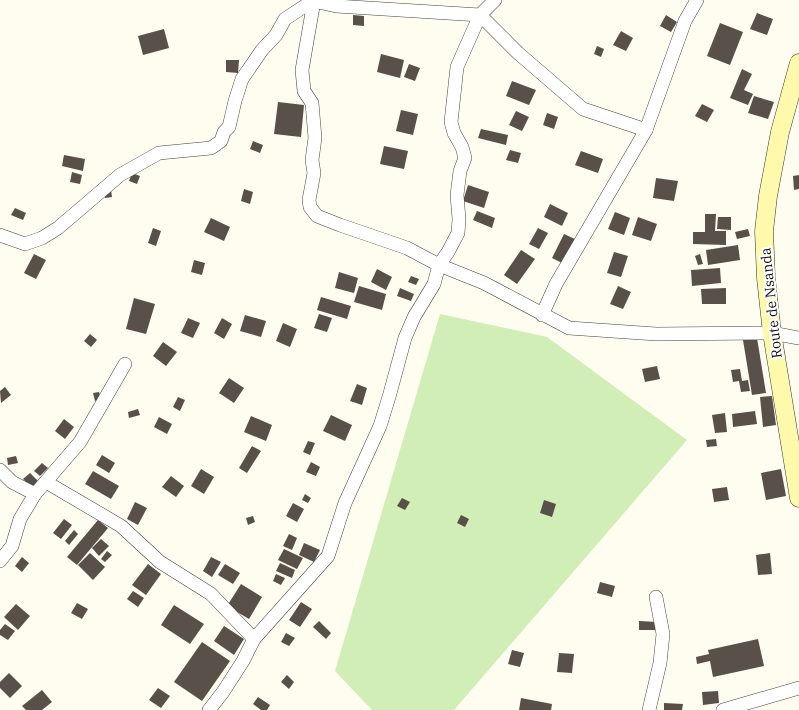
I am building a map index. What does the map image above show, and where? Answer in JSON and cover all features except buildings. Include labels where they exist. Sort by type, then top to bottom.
[{"type":"street","points":[[480,16],[481,0]]},
{"type":"street","points":[[209,710],[239,667],[254,639],[328,556],[345,503],[380,426],[405,338],[414,317],[434,284],[439,265],[458,233],[459,219],[457,195],[460,171],[465,158],[451,122],[457,67],[480,16],[495,0]]},
{"type":"street","points":[[542,315],[556,284],[646,130],[683,27],[697,0]]},
{"type":"street","points":[[314,1],[302,70],[304,91],[312,103],[315,138],[312,160],[314,172],[309,200],[310,207],[317,216],[340,226],[407,248],[439,265],[484,283],[569,328],[656,334],[772,333],[799,338]]},
{"type":"street","points":[[0,235],[25,244],[42,238],[58,228],[120,175],[159,153],[211,148],[221,141],[224,132],[230,127],[235,101],[242,79],[262,50],[276,35],[285,19],[314,1],[336,6],[480,16],[518,54],[583,110],[646,130]]},
{"type":"street","name":"Route de Nsanda","points":[[799,63],[780,132],[768,196],[764,231],[766,278],[772,333],[799,498]]},
{"type":"street","points":[[0,561],[12,546],[20,519],[35,494],[80,442],[125,364]]},
{"type":"street","points":[[0,470],[12,482],[35,494]]},
{"type":"street","points":[[46,482],[121,526],[160,562],[211,594],[254,639]]},
{"type":"street","points":[[649,710],[660,663],[663,634],[656,597]]},
{"type":"street","points":[[723,710],[799,688]]},
{"type":"green space","points":[[440,314],[547,337],[687,440],[454,710],[372,710],[335,671]]}]
